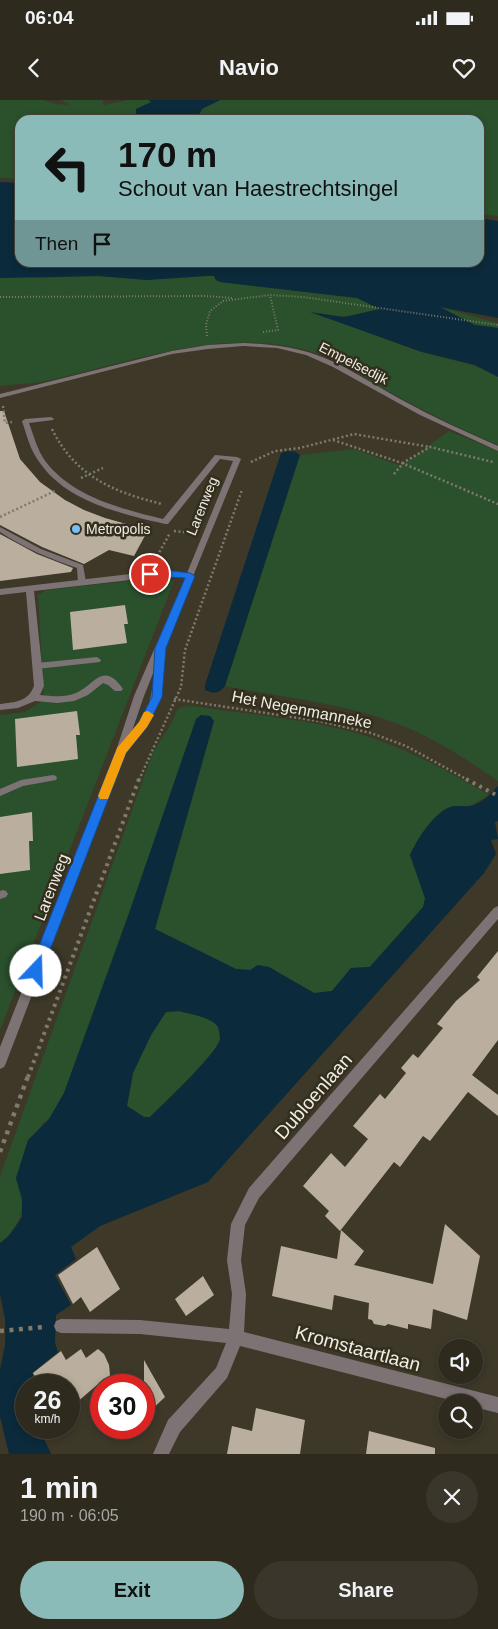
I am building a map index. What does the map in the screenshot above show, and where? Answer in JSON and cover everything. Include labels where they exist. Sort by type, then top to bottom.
[{"type":"street","name":"Empelsedijk","points":[[33,387],[201,347],[254,345],[286,348],[337,365],[411,408],[453,429],[498,448]]},
{"type":"street","points":[[0,390],[33,387]]},
{"type":"street","points":[[0,396],[33,387]]},
{"type":"street","points":[[51,419],[25,421],[33,447],[44,464],[67,485],[94,500],[128,513],[165,522],[218,457],[237,459]]},
{"type":"street","name":"Larenweg","points":[[0,1063],[121,751],[139,696],[237,459]]},
{"type":"street","points":[[0,592],[150,574],[165,573],[190,576]]},
{"type":"street","points":[[0,707],[27,703],[34,698],[39,686],[30,588]]},
{"type":"street","name":"Larenweg","points":[[121,751],[143,725],[157,697],[160,648]]},
{"type":"street","points":[[34,698],[56,699],[80,696],[94,682],[103,679],[112,682],[118,689]]},
{"type":"street","name":"Dubloenlaan","points":[[236,1337],[239,1294],[234,1260],[238,1224],[254,1193],[498,911]]},
{"type":"street","name":"Kromstaartlaan","points":[[61,1326],[140,1327],[236,1337],[498,1405]]},
{"type":"street","points":[[161,1454],[174,1426],[222,1373],[236,1337]]},
{"type":"lane","points":[[0,529],[19,542],[48,556],[80,567],[82,582]]},
{"type":"lane","points":[[37,666],[97,660]]},
{"type":"lane","points":[[0,793],[21,783],[53,778]]},
{"type":"path","points":[[270,295],[278,330]]},
{"type":"path","points":[[208,339],[206,326],[210,312],[223,301],[270,295],[303,297],[380,309],[461,318],[498,325]]},
{"type":"path","points":[[0,297],[206,296],[236,298]]},
{"type":"path","points":[[3,412],[5,423]]},
{"type":"path","points":[[51,419],[52,431],[69,459],[88,475],[108,486],[147,500],[177,507]]},
{"type":"path","points":[[237,459],[251,462],[275,451],[300,448],[354,434],[430,447],[498,463]]},
{"type":"path","points":[[332,440],[402,463],[498,504]]},
{"type":"path","points":[[394,474],[396,468],[402,463],[430,447]]},
{"type":"path","points":[[0,1152],[143,768],[181,687],[185,650],[245,481]]},
{"type":"path","points":[[150,574],[153,564],[171,531],[165,522]]},
{"type":"path","name":"Het Negenmanneke","points":[[157,697],[318,721],[371,733],[406,746],[498,796]]},
{"type":"path","points":[[0,1331],[61,1326]]},
{"type":"green space","points":[[0,100],[43,100],[56,104],[70,105],[61,100],[102,100],[104,105],[128,100],[149,100],[152,102],[140,115],[15,115],[15,179],[0,178]]},
{"type":"green space","points":[[220,100],[498,100],[498,216],[484,215],[484,115],[199,115],[202,109]]},
{"type":"green space","points":[[30,276],[37,278],[98,276],[147,280],[214,276],[216,280],[221,282],[357,298],[380,309],[351,316],[321,317],[347,323],[409,348],[480,368],[498,377],[498,445],[427,412],[336,361],[319,354],[284,346],[249,343],[215,344],[180,349],[41,382],[0,386],[0,278]]},
{"type":"green space","points":[[439,307],[498,323],[498,328],[475,325]]},
{"type":"green space","points":[[449,431],[498,451],[498,781],[440,744],[394,722],[340,707],[225,686],[300,455],[354,449],[401,466]]},
{"type":"green space","points":[[167,577],[174,581],[0,1030],[0,715],[25,712],[44,700],[38,595],[46,590]]},
{"type":"green space","points":[[192,706],[306,722],[372,738],[417,756],[489,795],[470,806],[456,806],[445,809],[424,831],[410,855],[425,898],[424,907],[369,967],[351,968],[332,991],[314,993],[269,967],[250,970],[236,969],[155,929],[214,721],[128,916],[64,1093],[49,1119],[42,1124],[16,1178],[21,1198],[21,1214],[14,1228],[0,1243],[0,1176],[153,752],[171,724],[177,710],[182,707]]},
{"type":"green space","points":[[179,1011],[211,1021],[218,1028],[220,1039],[210,1056],[189,1079],[150,1117],[144,1117],[127,1106],[133,1073],[151,1035],[166,1012]]},
{"type":"water","points":[[149,100],[220,100],[202,109],[199,115],[136,115],[136,109],[151,102]]},
{"type":"water","points":[[0,182],[15,183],[15,267],[484,267],[484,219],[498,221],[498,318],[440,307],[475,325],[498,328],[498,377],[475,365],[422,352],[310,312],[344,317],[380,309],[357,298],[220,282],[214,276],[147,280],[98,276],[0,278]]},
{"type":"water","points":[[288,451],[296,452],[300,455],[225,686],[220,691],[213,693],[205,690],[205,685],[281,453]]},
{"type":"water","points":[[201,715],[210,716],[214,721],[155,929],[236,969],[250,970],[258,965],[269,967],[314,993],[332,991],[351,968],[370,967],[423,907],[425,898],[410,855],[425,829],[435,817],[452,807],[477,804],[489,796],[498,786],[498,821],[495,822],[498,839],[491,840],[496,854],[484,873],[208,1182],[100,1226],[71,1247],[76,1259],[55,1275],[71,1305],[56,1315],[55,1343],[58,1352],[32,1374],[15,1374],[15,1439],[44,1439],[51,1454],[9,1454],[0,1416],[0,1369],[5,1345],[5,1319],[0,1295],[0,1243],[8,1237],[22,1217],[22,1199],[16,1178],[28,1140],[49,1119],[64,1093],[196,719]],"holes":[[[179,1011],[206,1018],[218,1028],[220,1039],[217,1046],[189,1079],[150,1117],[144,1117],[127,1106],[133,1073],[151,1035],[166,1012]]]},
{"type":"building","name":"Metropolis","points":[[0,411],[4,411],[20,459],[40,482],[65,500],[84,510],[148,530],[134,556],[109,550],[84,564],[42,547],[0,525]]},
{"type":"building","points":[[0,534],[37,554],[73,568],[71,572],[0,581]]},
{"type":"building","points":[[125,605],[128,624],[124,624],[127,643],[73,650],[70,612]]},
{"type":"building","points":[[77,711],[80,735],[76,735],[78,759],[17,767],[15,719]]},
{"type":"building","points":[[32,812],[33,841],[29,841],[30,870],[0,874],[0,817]]},
{"type":"building","points":[[498,951],[498,1040],[472,1075],[498,1095],[498,1116],[468,1092],[430,1141],[423,1136],[400,1167],[394,1162],[340,1231],[325,1216],[329,1211],[303,1186],[331,1153],[345,1167],[368,1139],[353,1126],[380,1094],[385,1099],[406,1073],[401,1068],[413,1054],[418,1058],[443,1028],[437,1024],[456,1001],[480,980],[477,977]]},
{"type":"building","points":[[445,1224],[480,1256],[467,1320],[433,1309],[431,1329],[408,1324],[408,1329],[388,1324],[385,1326],[374,1324],[372,1320],[368,1319],[369,1303],[334,1295],[332,1310],[272,1296],[281,1246],[337,1259],[341,1230],[364,1251],[354,1265],[433,1284]]},
{"type":"building","points":[[97,1247],[120,1289],[90,1312],[81,1297],[73,1304],[58,1275]]},
{"type":"building","points":[[203,1276],[214,1295],[186,1316],[175,1299]]},
{"type":"building","points":[[81,1349],[86,1358],[98,1349],[104,1354],[109,1365],[110,1374],[90,1374],[90,1391],[80,1400],[80,1374],[33,1373],[61,1351],[66,1360]]},
{"type":"building","points":[[144,1360],[152,1374],[144,1374]]},
{"type":"building","points":[[155,1379],[165,1397],[155,1407]]},
{"type":"building","points":[[256,1408],[305,1420],[300,1454],[227,1454],[232,1426],[252,1431]]},
{"type":"building","points":[[369,1431],[435,1448],[435,1454],[366,1454]]},
{"type":"slow traffic","points":[[104,796],[121,751],[143,725],[148,715]]},
{"type":"place","name":"Metropolis","points":[[76,529]]},
{"type":"route","points":[[36,971],[121,751],[143,725],[157,697],[160,648],[190,576],[165,573],[150,574]]}]
